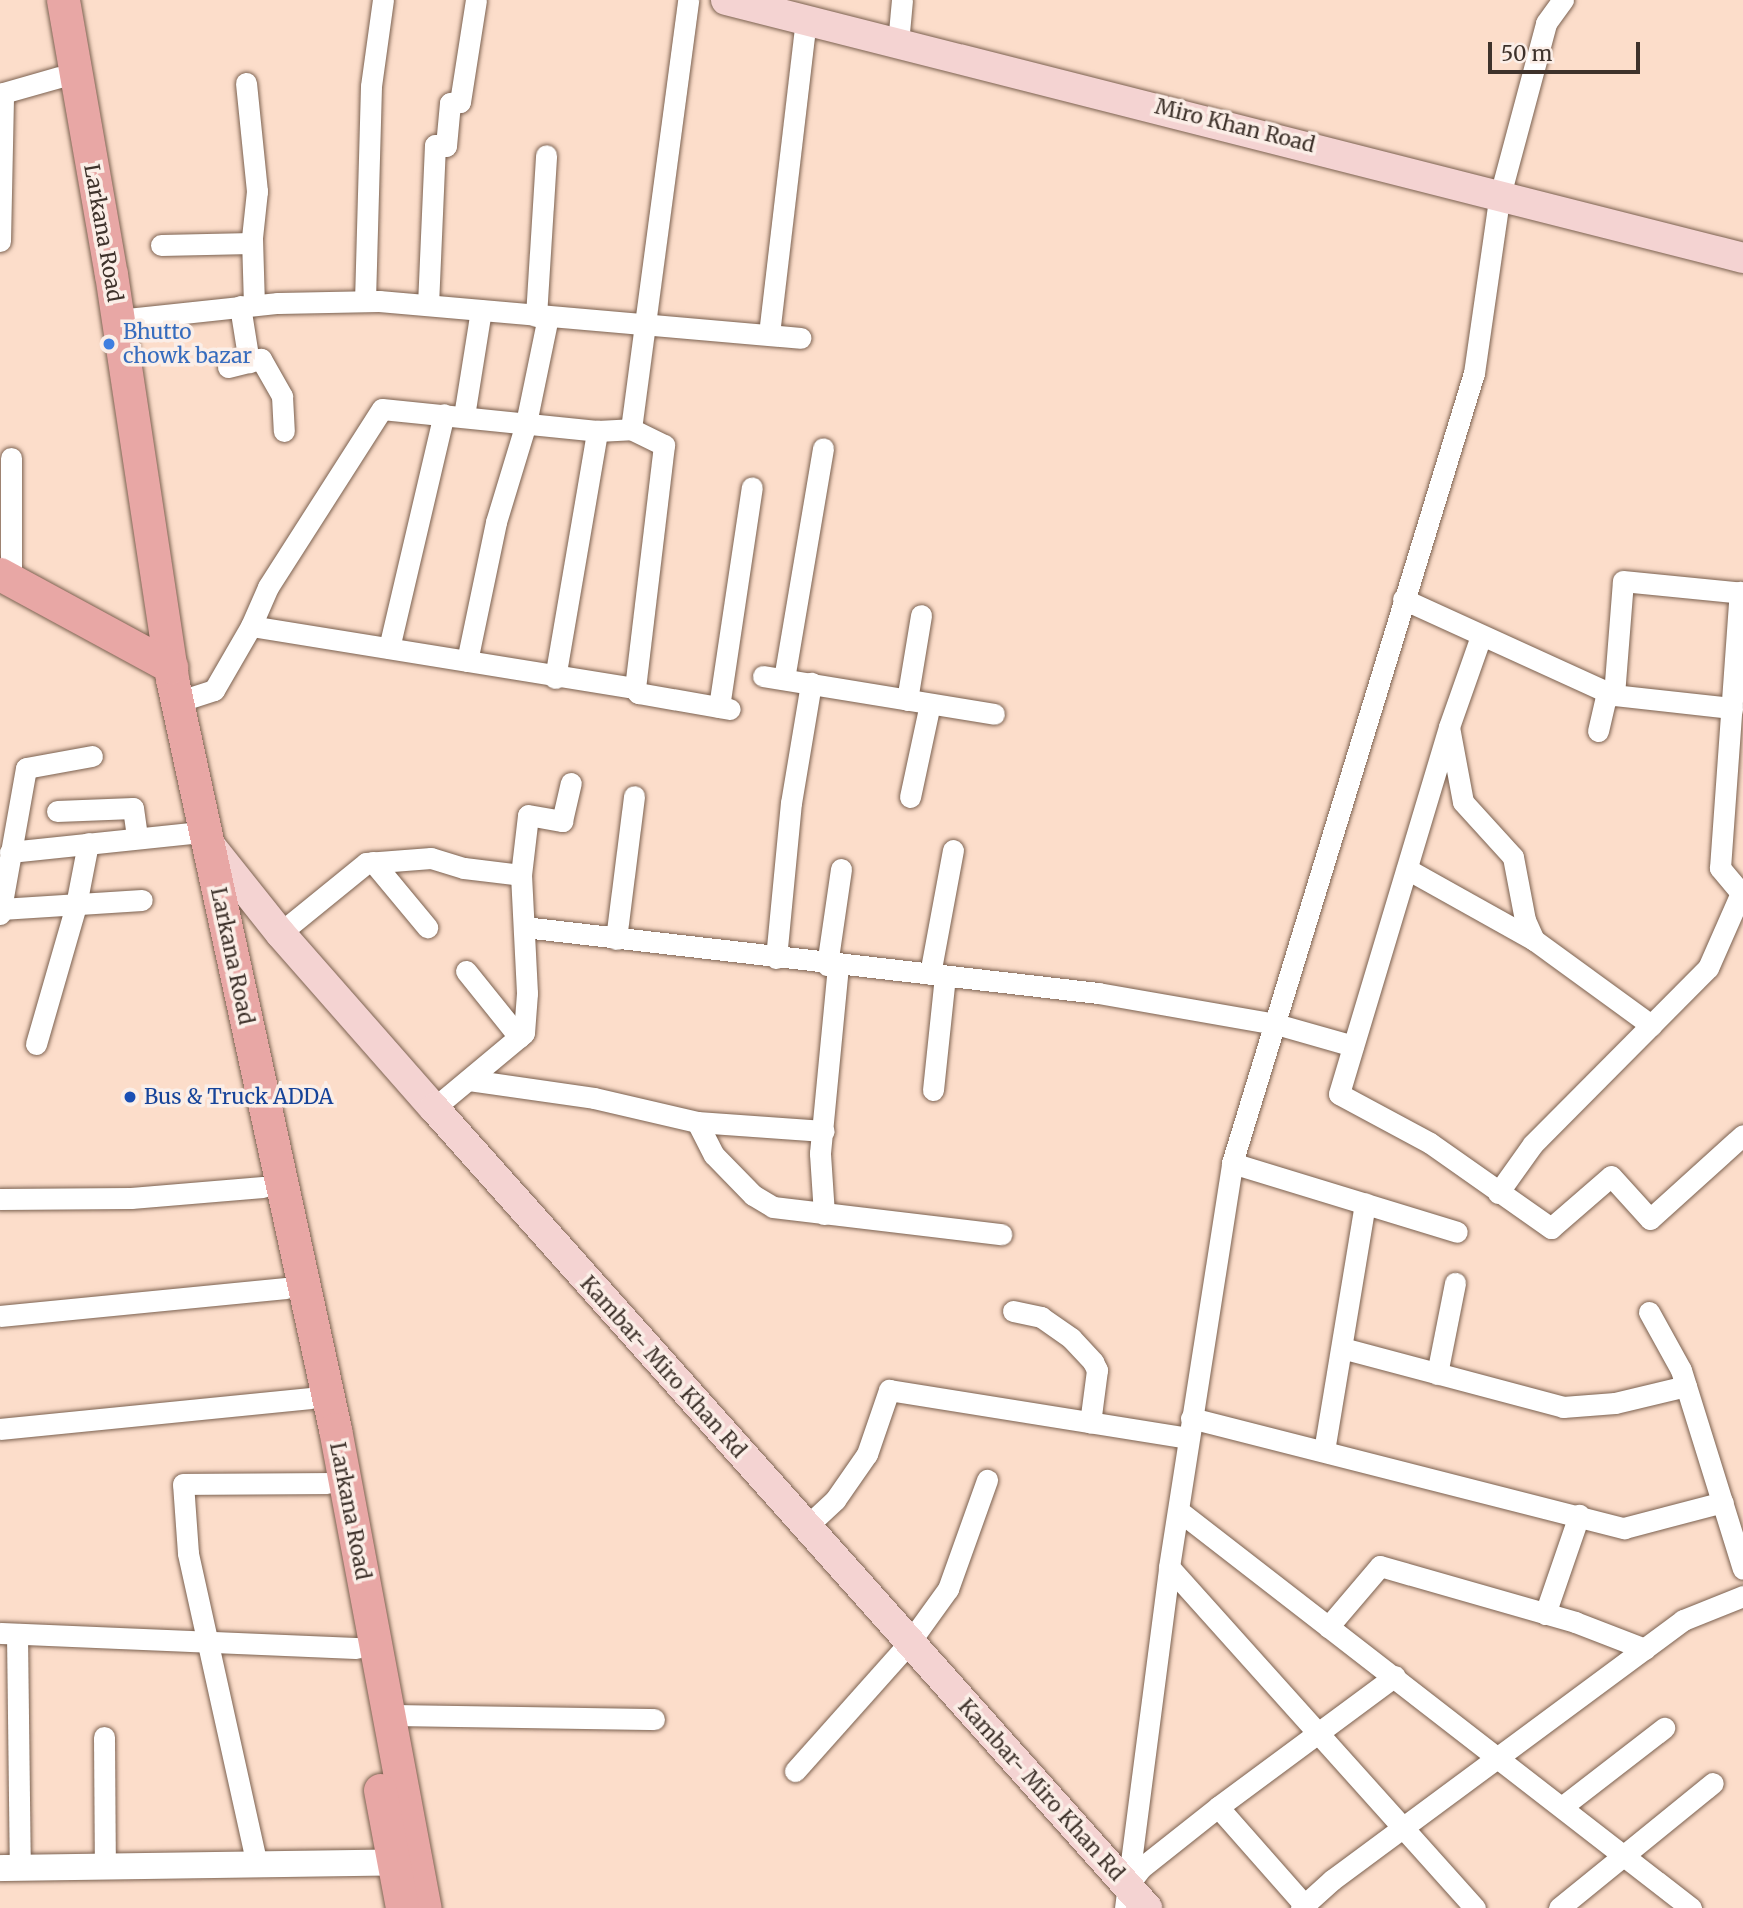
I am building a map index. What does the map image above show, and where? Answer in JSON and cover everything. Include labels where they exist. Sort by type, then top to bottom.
[{"type":"main road","name":"Larkana Road","points":[[45,0],[85,207],[163,665],[196,831],[249,1075],[334,1429],[388,1715],[404,1863],[402,1908]]},
{"type":"main road","name":"Larkana Road","points":[[63,0],[118,320],[163,665],[177,702],[196,831]]},
{"type":"main road","name":"Miro Khan Road","points":[[726,0],[795,11],[898,43],[1318,147],[1499,199],[1743,258]]},
{"type":"main road","points":[[6,577],[163,665]]},
{"type":"main road","name":"Kambar- Miro Khan Rd","points":[[196,831],[280,933],[909,1643],[1133,1901]]},
{"type":"main road","name":"Larkana Road","points":[[249,1075],[263,1188],[310,1398],[356,1648],[404,1863],[425,1908]]},
{"type":"street","points":[[365,301],[371,86],[383,0]]},
{"type":"street","points":[[428,306],[435,145],[446,146],[450,103],[460,102],[477,0]]},
{"type":"street","points":[[631,429],[688,0]]},
{"type":"street","points":[[898,43],[902,0]]},
{"type":"street","points":[[1133,1901],[1169,1567],[1232,1163],[1474,373],[1499,199],[1546,23],[1563,0]]},
{"type":"street","points":[[769,334],[795,11]]},
{"type":"street","points":[[0,241],[4,93],[59,77]]},
{"type":"street","points":[[246,83],[257,191],[247,305],[249,362]]},
{"type":"street","points":[[467,661],[496,522],[526,423],[542,316],[546,155]]},
{"type":"street","points":[[162,245],[252,243]]},
{"type":"street","points":[[118,320],[247,305],[365,301],[800,338]]},
{"type":"street","points":[[389,648],[481,310]]},
{"type":"street","points":[[228,367],[261,359],[282,396],[284,430]]},
{"type":"street","points":[[177,702],[215,690],[251,626],[268,587],[382,410],[597,431],[631,429],[664,445],[635,688],[638,693],[724,708],[752,487]]},
{"type":"street","points":[[555,678],[597,431]]},
{"type":"street","points":[[823,448],[774,678],[994,714]]},
{"type":"street","points":[[6,577],[11,458]]},
{"type":"street","points":[[1498,1194],[1533,1144],[1708,968],[1741,893],[1720,868],[1742,593],[1623,581],[1611,694],[1598,731]]},
{"type":"street","points":[[1403,598],[1611,694],[1732,708]]},
{"type":"street","points":[[907,700],[921,615]]},
{"type":"street","points":[[251,626],[555,678],[635,688]]},
{"type":"street","points":[[1481,635],[1449,727],[1339,1094],[1430,1143],[1498,1194],[1551,1228],[1611,1176],[1650,1219],[1743,1135]]},
{"type":"street","points":[[776,958],[791,803],[811,683]]},
{"type":"street","points":[[910,797],[930,704]]},
{"type":"street","points":[[1449,727],[1463,802],[1513,858],[1525,920],[1534,940]]},
{"type":"street","points":[[92,756],[26,768],[0,912],[142,900]]},
{"type":"street","points":[[434,1108],[524,1033],[527,993],[521,875],[528,815],[562,821],[571,783]]},
{"type":"street","points":[[616,939],[634,796]]},
{"type":"street","points":[[57,811],[133,808],[137,838]]},
{"type":"street","points":[[10,852],[196,831]]},
{"type":"street","points":[[36,1044],[76,905],[88,843]]},
{"type":"street","points":[[933,1090],[938,975],[953,850]]},
{"type":"street","points":[[280,933],[373,862],[431,858],[464,869],[521,875]]},
{"type":"street","points":[[373,862],[427,928]]},
{"type":"street","points":[[824,1214],[820,1153],[824,1131],[841,869]]},
{"type":"street","points":[[1407,869],[1534,940],[1651,1025]]},
{"type":"street","points":[[524,928],[833,966],[1098,993],[1276,1024],[1353,1046]]},
{"type":"street","points":[[466,971],[520,1037]]},
{"type":"street","points":[[469,1080],[594,1098],[697,1122],[824,1131]]},
{"type":"street","points":[[697,1122],[714,1155],[753,1195],[773,1207],[1001,1234]]},
{"type":"street","points":[[1232,1163],[1457,1232]]},
{"type":"street","points":[[0,1199],[131,1198],[263,1188]]},
{"type":"street","points":[[1324,1451],[1365,1203]]},
{"type":"street","points":[[1437,1374],[1455,1283]]},
{"type":"street","points":[[0,1316],[286,1288]]},
{"type":"street","points":[[1013,1311],[1041,1317],[1070,1338],[1093,1362],[1097,1370],[1090,1423]]},
{"type":"street","points":[[1649,1312],[1686,1386],[1743,1569]]},
{"type":"street","points":[[1342,1348],[1563,1407],[1615,1403],[1686,1386]]},
{"type":"street","points":[[806,1527],[835,1500],[867,1454],[889,1390],[1090,1423],[1190,1428],[1324,1451],[1624,1528],[1723,1502]]},
{"type":"street","points":[[0,1429],[310,1398]]},
{"type":"street","points":[[795,1771],[909,1643],[948,1589],[987,1480]]},
{"type":"street","points":[[257,1865],[188,1553],[183,1484],[327,1483]]},
{"type":"street","points":[[1179,1511],[1628,1855],[1691,1908]]},
{"type":"street","points":[[1545,1614],[1579,1515]]},
{"type":"street","points":[[1328,1627],[1376,1566],[1545,1614],[1645,1649]]},
{"type":"street","points":[[1169,1567],[1475,1908]]},
{"type":"street","points":[[1218,1807],[1304,1907],[1498,1757],[1683,1620],[1743,1596]]},
{"type":"street","points":[[356,1648],[8,1634],[10,1868],[404,1863]]},
{"type":"street","points":[[1133,1901],[1141,1868],[1218,1807],[1395,1676]]},
{"type":"street","points":[[388,1715],[654,1719]]},
{"type":"street","points":[[1563,1805],[1664,1728]]},
{"type":"street","points":[[104,1737],[105,1867]]},
{"type":"street","points":[[1559,1908],[1628,1855],[1713,1783]]},
{"type":"place","name":"Bhutto chowk bazar","points":[[109,344]]},
{"type":"place","name":"Bus & Truck ADDA","points":[[130,1097]]}]
